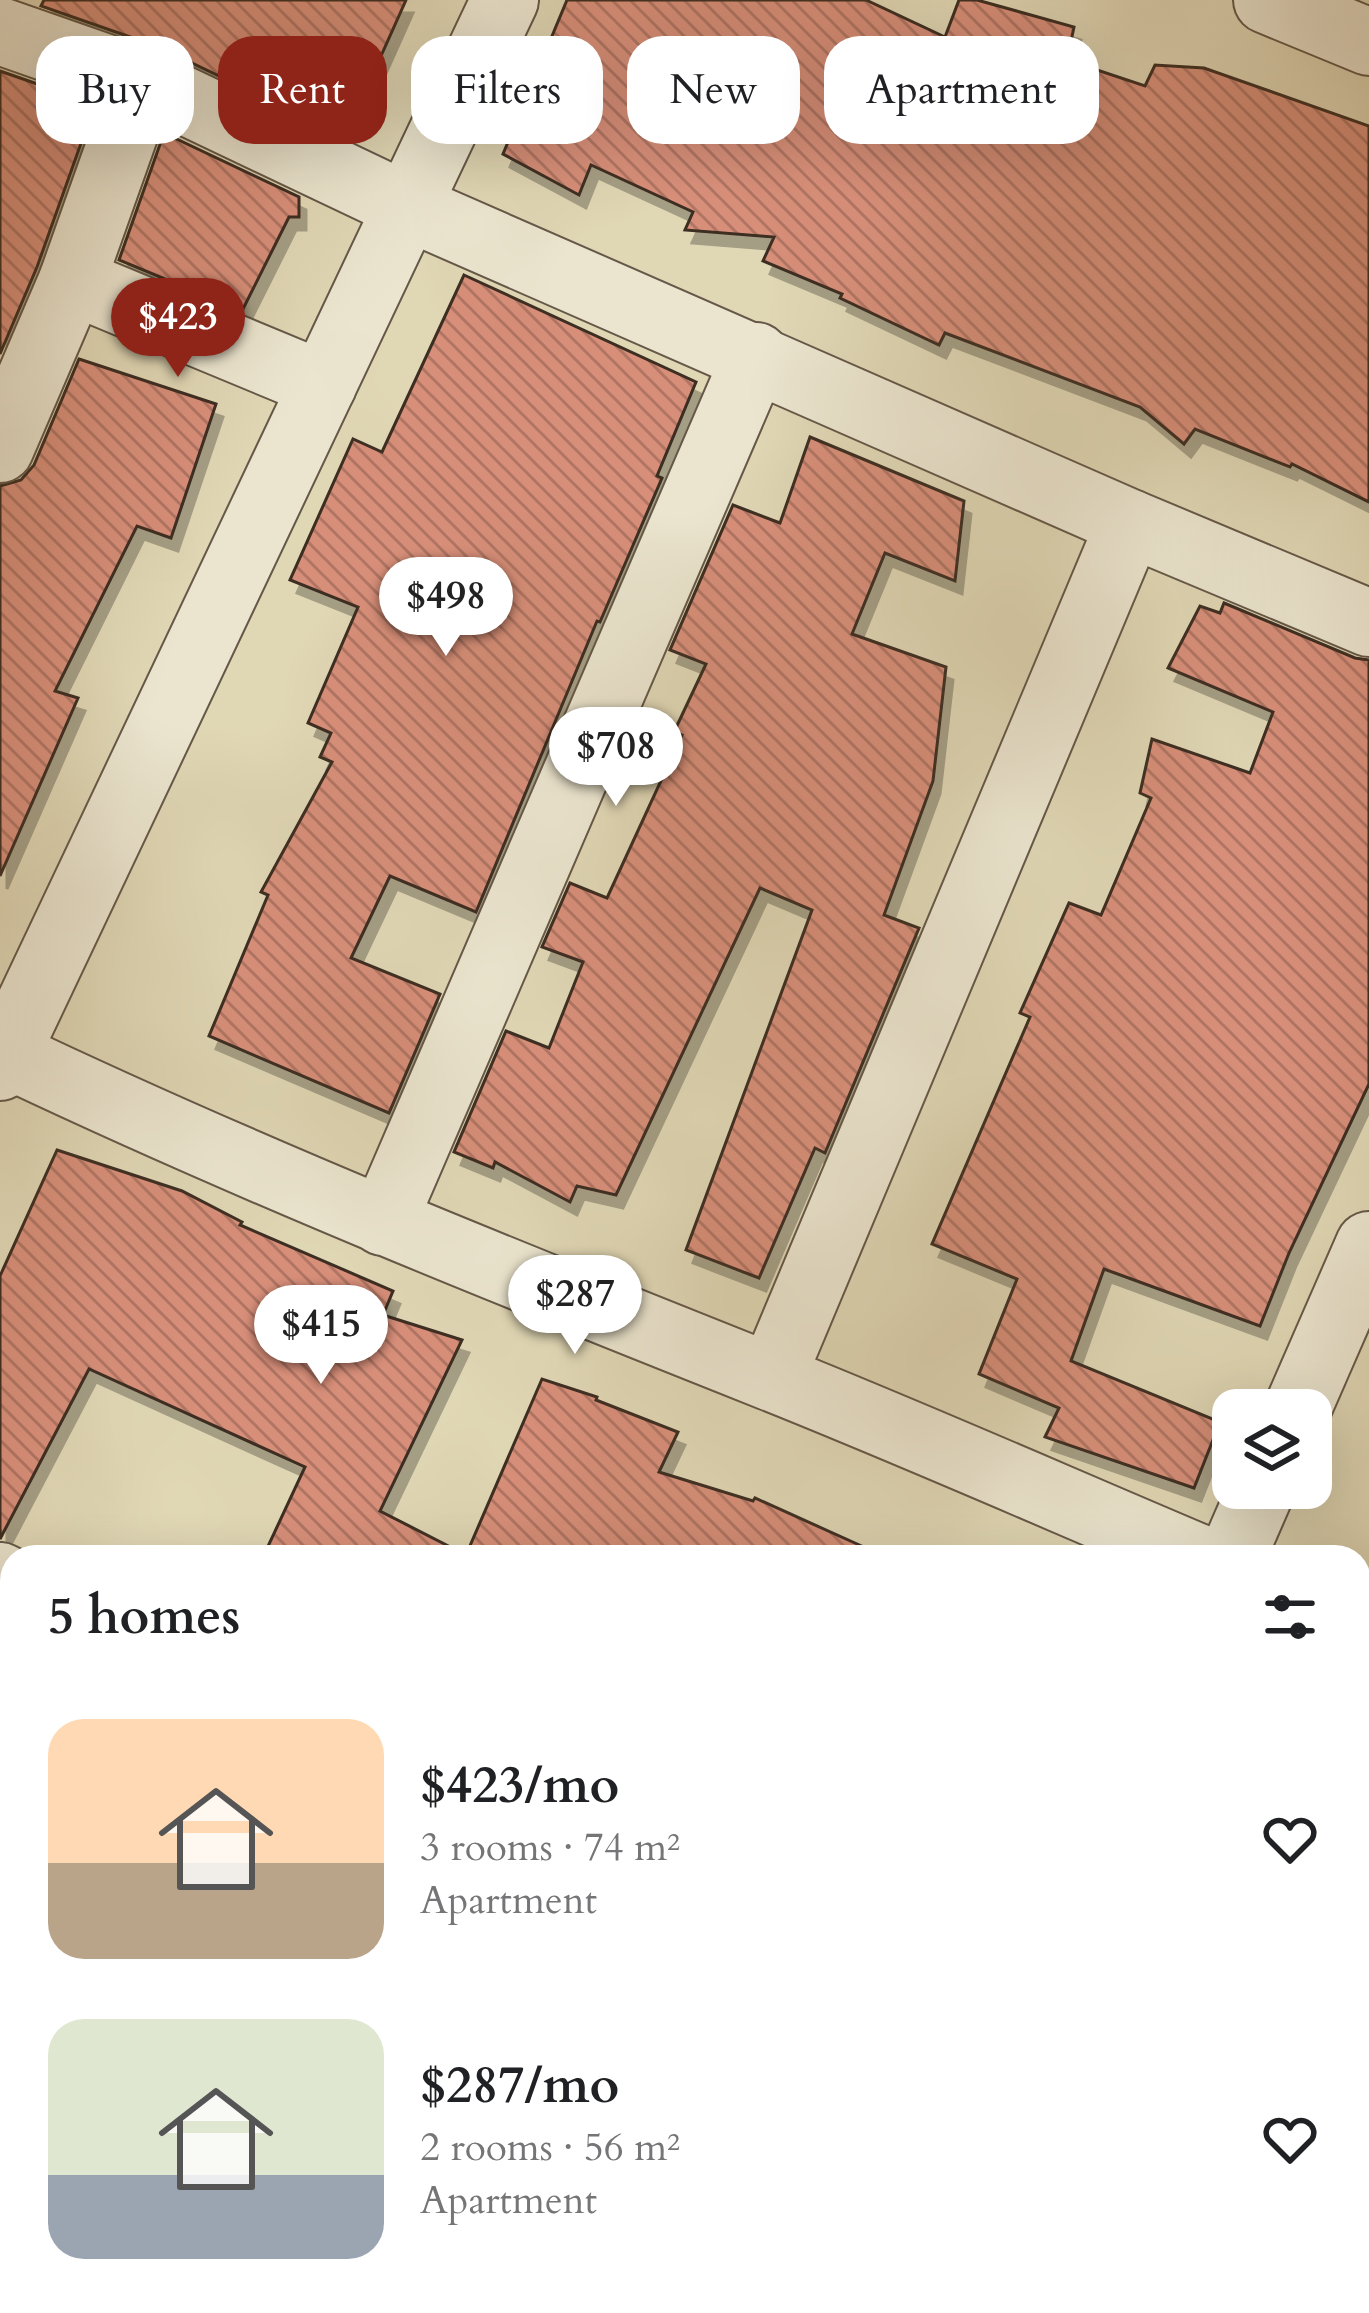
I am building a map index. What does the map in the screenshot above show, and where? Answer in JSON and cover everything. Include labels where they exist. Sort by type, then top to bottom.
[{"type":"street","points":[[505,0],[2,1057],[382,1222],[772,1377],[1169,1545]]},
{"type":"street","points":[[1267,0],[1369,42]]},
{"type":"street","points":[[0,31],[36,44]]},
{"type":"street","points":[[194,105],[406,206],[1130,523],[1369,622]]},
{"type":"street","points":[[0,449],[72,281],[121,144]]},
{"type":"street","points":[[72,281],[323,385]]},
{"type":"street","points":[[382,1222],[755,356]]},
{"type":"street","points":[[772,1377],[1130,523]]},
{"type":"street","points":[[1306,1389],[1369,1245]]},
{"type":"street","points":[[1237,1545],[1253,1509]]},
{"type":"building","points":[[44,0],[406,0],[387,43],[387,36],[218,36],[218,75],[194,64],[194,36],[127,36],[41,6]]},
{"type":"building","points":[[567,0],[866,0],[943,36],[824,36],[824,144],[1099,144],[1099,71],[1145,86],[1155,65],[1204,68],[1369,126],[1369,502],[1292,464],[1195,429],[1184,444],[1140,407],[945,333],[939,345],[840,298],[842,294],[763,261],[774,237],[685,230],[693,212],[591,165],[579,195],[503,154],[507,144],[603,144],[603,36],[552,36]]},
{"type":"building","points":[[959,0],[977,0],[1074,27],[1072,36],[945,36]]},
{"type":"building","points":[[0,71],[36,84],[36,144],[81,144],[0,354]]},
{"type":"building","points":[[160,144],[187,144],[299,197],[299,217],[289,217],[242,311],[119,260]]},
{"type":"building","points":[[464,275],[696,382],[657,476],[662,478],[476,912],[390,876],[351,958],[440,994],[389,1113],[209,1036],[268,895],[261,892],[332,762],[320,757],[331,733],[308,723],[358,607],[290,580],[353,439],[382,452]]},
{"type":"building","points":[[79,359],[216,404],[171,538],[137,526],[55,691],[78,698],[0,876],[0,486],[21,480],[34,465]]},
{"type":"building","points":[[810,437],[964,501],[955,581],[885,553],[852,634],[946,667],[933,781],[884,915],[919,928],[825,1153],[815,1148],[759,1278],[686,1250],[812,910],[760,888],[616,1195],[577,1186],[570,1202],[495,1162],[493,1168],[454,1152],[506,1031],[549,1048],[583,962],[542,947],[570,883],[607,898],[682,735],[674,732],[706,664],[670,650],[733,505],[780,523]]},
{"type":"building","points":[[1224,603],[1369,660],[1369,1084],[1260,1326],[1104,1269],[1071,1361],[1212,1419],[1212,1442],[1194,1488],[1045,1437],[1059,1408],[979,1374],[1017,1279],[932,1244],[1030,1017],[1020,1013],[1069,903],[1101,915],[1151,798],[1140,793],[1152,739],[1250,773],[1273,712],[1168,668],[1200,606],[1220,613]]},
{"type":"building","points":[[57,1150],[182,1191],[242,1222],[240,1225],[393,1291],[383,1315],[462,1340],[380,1511],[446,1545],[269,1545],[305,1467],[89,1369],[0,1539],[0,1276]]},
{"type":"building","points":[[542,1379],[678,1432],[659,1472],[755,1498],[859,1545],[470,1545]]}]
